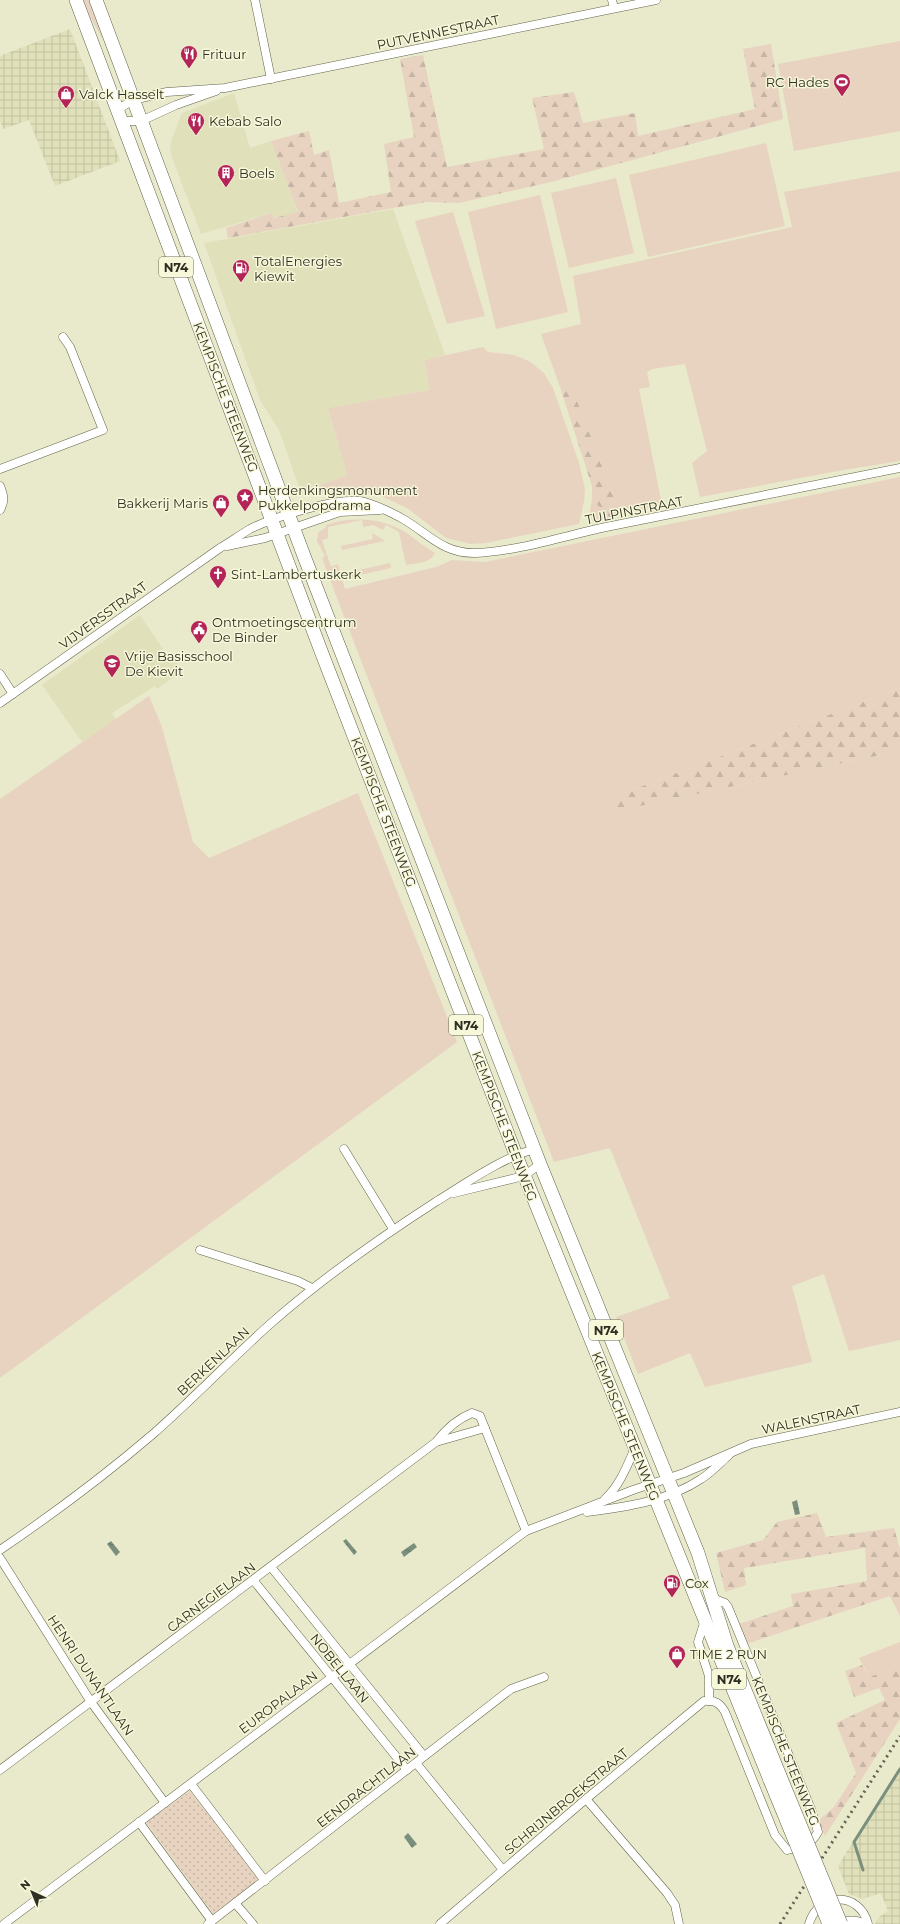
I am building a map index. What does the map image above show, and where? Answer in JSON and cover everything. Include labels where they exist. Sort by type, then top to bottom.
[{"type":"main road","name":"KEMPISCHE STEENWEG","points":[[76,0],[321,651],[524,1176],[705,1619],[839,1924]]},
{"type":"main road","name":"KEMPISCHE STEENWEG","points":[[96,0],[289,515],[534,1149],[698,1553],[727,1646],[829,1924]]},
{"type":"street","points":[[255,0],[271,79]]},
{"type":"street","name":"PUTVENNESTRAAT","points":[[225,88],[176,105],[141,121],[119,116],[133,100],[174,91],[225,88],[613,4],[656,0]]},
{"type":"street","points":[[0,469],[103,430],[70,347],[63,337]]},
{"type":"street","name":"TULPINSTRAAT","points":[[289,515],[337,502],[361,501],[402,519],[429,539],[445,547],[458,552],[475,553],[500,550],[900,468]]},
{"type":"street","points":[[0,486],[4,496],[4,503],[0,510]]},
{"type":"street","name":"TULPINSTRAAT","points":[[278,534],[340,512],[382,510]]},
{"type":"street","name":"VIJVERSSTRAAT","points":[[0,703],[220,548],[251,529],[289,515]]},
{"type":"street","name":"VIJVERSSTRAAT","points":[[220,548],[278,534]]},
{"type":"street","points":[[0,674],[13,694]]},
{"type":"street","points":[[344,1149],[393,1229]]},
{"type":"street","name":"BERKENLAAN","points":[[0,1550],[62,1508],[153,1434],[268,1326],[312,1288],[393,1229],[448,1194],[504,1159],[534,1149]]},
{"type":"street","name":"BERKENLAAN","points":[[448,1194],[524,1176],[540,1164]]},
{"type":"street","points":[[200,1250],[298,1281],[312,1288]]},
{"type":"street","name":"WALENSTRAAT","points":[[672,1492],[690,1486],[703,1478],[730,1454],[750,1444],[900,1412]]},
{"type":"street","name":"CARNEGIELAAN","points":[[0,1770],[254,1581],[436,1442],[444,1431],[462,1417],[472,1413],[480,1416],[526,1531]]},
{"type":"street","name":"CARNEGIELAAN","points":[[436,1442],[485,1428]]},
{"type":"street","name":"EUROPALAAN","points":[[602,1503],[612,1493],[621,1480],[635,1448]]},
{"type":"street","name":"WALENSTRAAT","points":[[650,1485],[684,1473],[719,1456],[730,1454]]},
{"type":"street","name":"EUROPALAAN","points":[[4,1924],[526,1531],[650,1485]]},
{"type":"street","name":"EUROPALAAN","points":[[575,1513],[630,1506],[656,1499],[672,1492]]},
{"type":"street","name":"HENRI DUNANTLAAN","points":[[0,1558],[91,1702],[165,1803]]},
{"type":"street","name":"NOBELLAAN","points":[[271,1567],[424,1756]]},
{"type":"street","name":"NOBELLAAN","points":[[254,1581],[407,1770]]},
{"type":"street","name":"KEMPISCHE STEENWEG","points":[[709,1701],[718,1703],[725,1712],[775,1835],[781,1844],[787,1850],[802,1847],[813,1841],[818,1832],[811,1809],[728,1607],[725,1603],[712,1598]]},
{"type":"street","points":[[705,1619],[698,1642],[709,1676],[709,1701]]},
{"type":"street","name":"EENDRACHTLAAN","points":[[210,1922],[265,1881],[511,1689],[544,1677]]},
{"type":"street","name":"SCHRIJNBROEKSTRAAT","points":[[440,1924],[699,1704],[709,1701]]},
{"type":"street","points":[[416,1763],[503,1870]]},
{"type":"street","points":[[191,1784],[265,1881]]},
{"type":"street","points":[[586,1799],[667,1893],[675,1905],[679,1924]]},
{"type":"street","points":[[139,1822],[210,1922]]},
{"type":"street","points":[[809,1924],[812,1915],[818,1908],[826,1902],[835,1900],[852,1902],[861,1910],[866,1922]]},
{"type":"street","points":[[236,1903],[253,1924]]},
{"type":"street","points":[[839,1924],[845,1921],[853,1920],[866,1922]]},
{"type":"shaded area","points":[[70,29],[120,161],[55,186],[29,120],[3,129],[0,121],[0,56]]},
{"type":"shaded area","points":[[234,93],[250,148],[271,141],[298,213],[274,218],[272,213],[201,234],[171,155],[170,144],[182,113]]},
{"type":"shaded area","points":[[393,209],[445,355],[424,360],[430,390],[328,408],[347,475],[307,490],[308,493],[304,493],[299,487],[279,430],[260,400],[204,243]]},
{"type":"shaded area","name":"Vrije Basisschool De Kievit","points":[[140,615],[171,661],[175,659],[182,671],[157,689],[155,686],[112,713],[116,720],[82,742],[42,685]]},
{"type":"shaded area","points":[[900,1766],[900,1924],[875,1924],[879,1917],[888,1911],[881,1893],[863,1899],[849,1894],[838,1866]]},
{"type":"green space","points":[[81,0],[92,0],[105,37],[102,38]]},
{"type":"green space","name":"RC Hades","points":[[900,41],[900,131],[794,151],[778,64]]},
{"type":"green space","points":[[771,44],[783,119],[551,182],[459,203],[426,202],[228,238],[226,228],[272,213],[274,218],[298,212],[271,141],[309,131],[314,155],[329,150],[339,203],[391,192],[384,144],[414,137],[400,59],[423,55],[447,167],[544,149],[532,98],[574,92],[583,123],[635,113],[638,136],[755,109],[743,49]]},
{"type":"green space","points":[[766,143],[785,226],[648,257],[629,175]]},
{"type":"green space","points":[[900,171],[900,461],[843,470],[700,497],[692,463],[707,451],[685,364],[652,369],[647,372],[650,387],[639,389],[662,505],[621,515],[570,384],[560,387],[541,334],[581,324],[573,276],[792,227],[784,192]]},
{"type":"green space","points":[[616,178],[634,253],[569,268],[551,193]]},
{"type":"green space","points":[[540,195],[568,312],[496,329],[468,212]]},
{"type":"green space","points":[[453,212],[485,316],[447,324],[415,221]]},
{"type":"green space","points":[[483,347],[488,352],[514,355],[529,361],[544,373],[553,388],[579,463],[585,489],[579,524],[486,543],[471,544],[446,538],[407,508],[379,495],[349,489],[308,493],[307,490],[347,475],[328,408],[430,390],[424,360]]},
{"type":"green space","points":[[570,383],[621,515],[610,518],[592,499],[592,486],[560,387]]},
{"type":"green space","points":[[900,477],[900,688],[606,800],[611,812],[900,751],[900,1340],[849,1351],[824,1274],[792,1286],[812,1362],[705,1387],[690,1353],[638,1374],[616,1317],[670,1298],[610,1148],[554,1162],[335,593],[322,558],[325,556],[317,541],[318,533],[326,527],[326,525],[336,522],[362,520],[328,527],[328,538],[322,540],[331,567],[338,564],[345,589],[436,567],[452,560],[485,562]]},
{"type":"green space","points":[[592,499],[610,518],[592,521],[590,511]]},
{"type":"green space","points":[[362,520],[388,524],[397,528],[407,533],[435,553],[427,561],[406,565],[399,532],[386,525],[383,530],[373,525],[363,527]]},
{"type":"green space","points":[[372,533],[385,541],[342,550],[341,546],[373,539]]},
{"type":"green space","points":[[390,563],[391,568],[351,577],[350,572]]},
{"type":"green space","points":[[900,688],[900,751],[611,812],[606,800]]},
{"type":"green space","points":[[149,696],[162,727],[193,842],[209,858],[358,793],[457,1042],[0,1378],[0,799]]},
{"type":"green space","points":[[817,1513],[826,1537],[894,1528],[900,1549],[900,1616],[890,1596],[746,1644],[739,1624],[793,1606],[791,1594],[867,1581],[865,1548],[744,1568],[746,1585],[725,1592],[716,1553],[763,1540],[777,1522]]},
{"type":"green space","points":[[900,1642],[900,1659],[893,1667],[870,1677],[859,1658]]},
{"type":"green space","points":[[900,1659],[900,1719],[825,1836],[818,1821],[834,1807],[856,1773],[836,1723],[885,1700],[879,1688],[854,1697],[845,1671],[862,1665],[870,1677],[893,1667]]},
{"type":"green space","points":[[190,1791],[259,1880],[214,1915],[146,1822]]},
{"type":"water","points":[[797,1500],[800,1514],[795,1515],[792,1502]]},
{"type":"water","points":[[346,1539],[357,1552],[354,1555],[343,1541]]},
{"type":"water","points":[[111,1541],[120,1552],[116,1556],[107,1544]]},
{"type":"water","points":[[414,1543],[417,1547],[404,1557],[401,1552]]},
{"type":"water","points":[[408,1833],[417,1844],[412,1848],[404,1837]]},
{"type":"waterway","points":[[863,1870],[854,1842],[900,1769]]},
{"type":"railway","points":[[780,1924],[900,1736]]},
{"type":"place","name":"Frituur","points":[[189,69]]},
{"type":"place","name":"RC Hades","points":[[842,97]]},
{"type":"place","name":"Valck Hasselt","points":[[66,109]]},
{"type":"place","name":"Kebab Salo","points":[[196,136]]},
{"type":"place","name":"Boels","points":[[226,188]]},
{"type":"place","name":"TotalEnergies Kiewit","points":[[241,283]]},
{"type":"place","name":"Herdenkingsmonument Pukkelpopdrama","points":[[245,512]]},
{"type":"place","name":"Bakkerij Maris","points":[[221,518]]},
{"type":"place","name":"Sint-Lambertuskerk","points":[[218,589]]},
{"type":"place","name":"Ontmoetingscentrum De Binder","points":[[199,644]]},
{"type":"place","name":"Vrije Basisschool De Kievit","points":[[112,678]]},
{"type":"place","name":"Cox","points":[[672,1598]]},
{"type":"place","name":"TIME 2 RUN","points":[[677,1669]]}]
